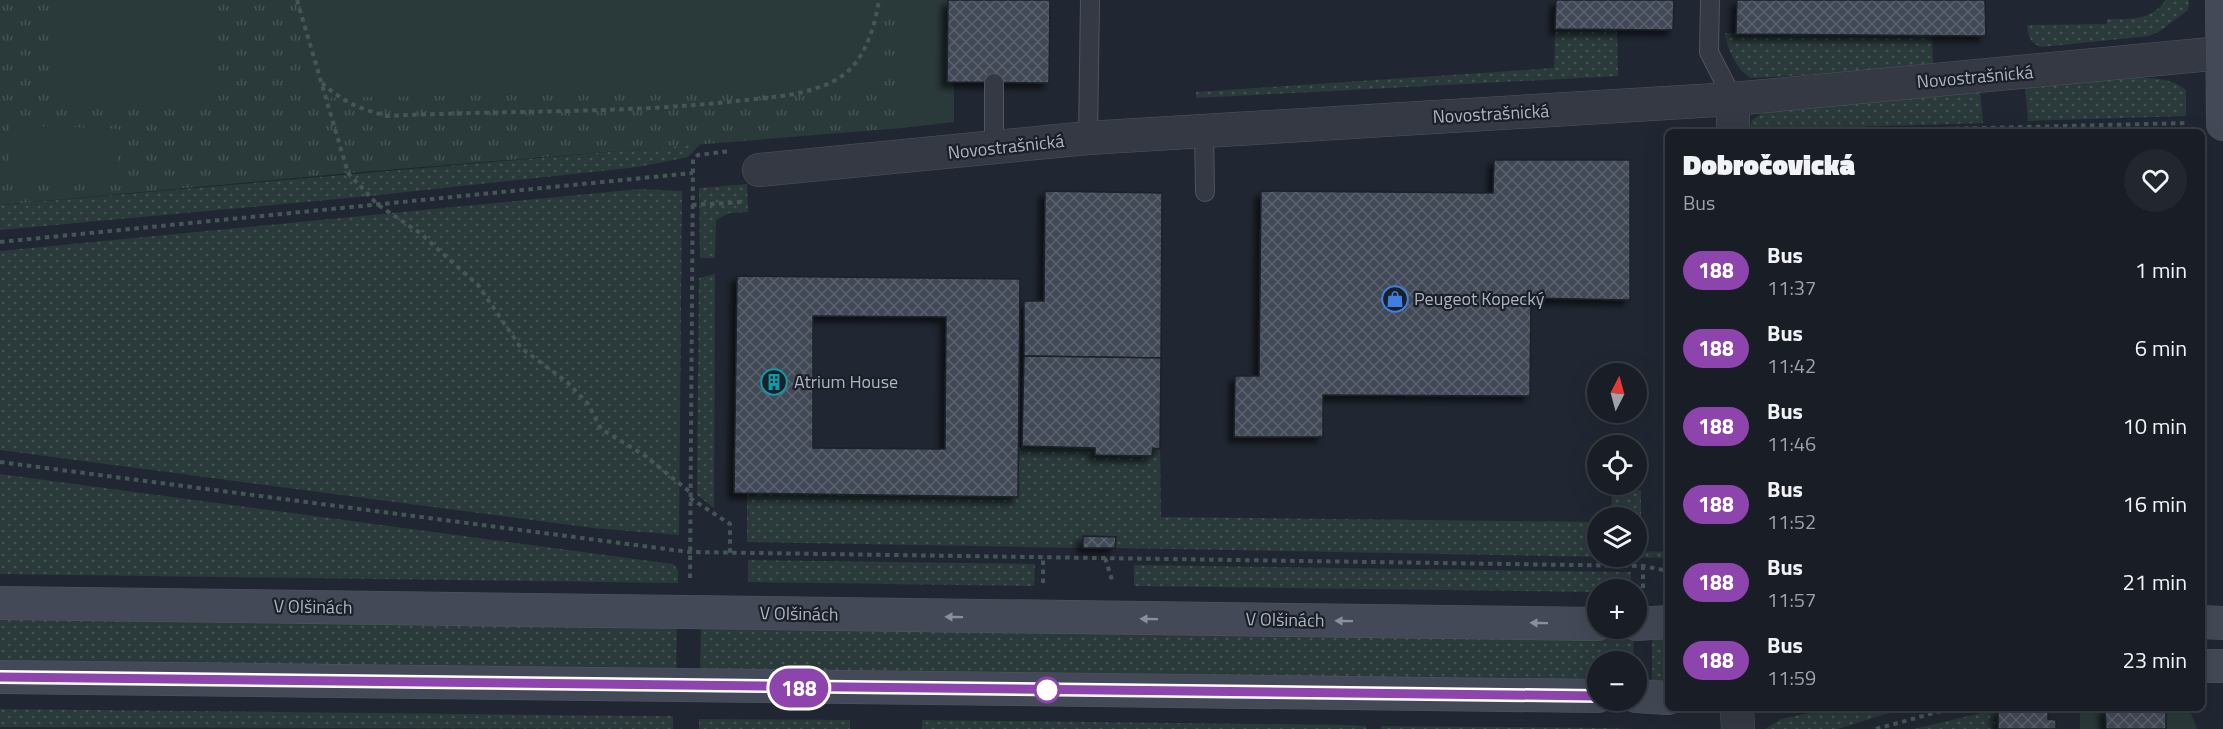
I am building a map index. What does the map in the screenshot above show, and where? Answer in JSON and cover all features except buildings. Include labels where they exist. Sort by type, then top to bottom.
[{"type":"main road","points":[[2208,124],[2222,53],[2222,0]]},
{"type":"main road","name":"V Olšinách","points":[[0,603],[1587,624]]},
{"type":"main road","points":[[1647,623],[1665,622]]},
{"type":"main road","points":[[2205,622],[2223,622]]},
{"type":"main road","points":[[2205,666],[2223,666]]},
{"type":"main road","points":[[0,677],[1587,696]]},
{"type":"main road","points":[[1647,697],[1665,698]]},
{"type":"street","name":"Novostrašnická","points":[[759,170],[1088,138],[1733,99],[2222,53]]},
{"type":"street","points":[[1733,99],[1733,129]]},
{"type":"street","points":[[1737,711],[1738,729]]},
{"type":"lane","points":[[1088,138],[1090,0]]},
{"type":"lane","points":[[1710,0],[1709,52],[1733,99]]},
{"type":"lane","points":[[994,83],[994,148]]},
{"type":"lane","points":[[1204,131],[1205,192]]},
{"type":"path","points":[[297,0],[348,173],[378,205],[420,234],[478,285],[521,348],[567,382],[588,405],[601,429],[644,455],[690,492]]},
{"type":"path","points":[[321,83],[340,100],[358,109],[387,116],[650,109],[794,95],[842,76],[857,59],[870,38],[879,0]]},
{"type":"path","points":[[1966,129],[2208,124]]},
{"type":"path","points":[[690,582],[693,159]]},
{"type":"path","points":[[0,242],[693,173]]},
{"type":"path","points":[[692,205],[751,201]]},
{"type":"path","points":[[0,462],[689,552],[1587,565]]},
{"type":"path","points":[[690,498],[730,524],[729,553]]},
{"type":"path","points":[[1043,557],[1043,585]]},
{"type":"path","points":[[1105,558],[1114,586]]},
{"type":"path","points":[[1647,567],[1665,570]]},
{"type":"path","points":[[1876,729],[1941,711]]},
{"type":"green space","points":[[0,0],[902,0],[902,128],[348,173],[0,205]]},
{"type":"green space","points":[[51,0],[215,0],[214,102],[51,101]]},
{"type":"green space","points":[[301,0],[878,0],[880,89],[303,98]]},
{"type":"green space","points":[[902,0],[948,0],[947,82],[954,82],[954,122],[902,128]]},
{"type":"green space","points":[[2166,0],[2189,0],[2188,10],[2160,31],[2149,36],[2042,47],[2032,42],[2028,33],[2027,25],[2107,24],[2107,19],[2140,17],[2154,12]]},
{"type":"green space","points":[[1555,29],[1617,30],[1618,76],[1196,98],[1196,92],[1554,68]]},
{"type":"green space","points":[[1725,33],[1932,35],[1933,63],[1841,73],[1751,78],[1741,70],[1733,58]]},
{"type":"green space","points":[[2128,78],[2158,79],[2179,85],[2186,90],[2186,116],[2028,121],[2025,85]]},
{"type":"green space","points":[[1980,92],[1983,123],[1749,129],[1752,120],[1766,111]]},
{"type":"green space","points":[[10,125],[119,129],[117,182],[8,178]]},
{"type":"green space","points":[[700,144],[688,157],[638,167],[370,196],[0,230],[0,205]]},
{"type":"green space","points":[[747,184],[748,212],[729,213],[716,220],[715,258],[700,258],[699,188]]},
{"type":"green space","points":[[640,189],[682,191],[679,535],[593,528],[0,450],[0,251]]},
{"type":"green space","points":[[715,274],[714,508],[697,495],[699,278]]},
{"type":"green space","points":[[1018,447],[1095,448],[1095,455],[1152,456],[1153,448],[1160,449],[1161,517],[1587,522],[1587,557],[1115,548],[1116,538],[1083,537],[1083,548],[747,542],[747,494],[1017,497]]},
{"type":"green space","points":[[0,474],[673,564],[678,570],[678,583],[0,574]]},
{"type":"green space","points":[[1612,495],[1641,495],[1641,507],[1611,507]]},
{"type":"green space","points":[[1647,551],[1665,552],[1665,558],[1647,558]]},
{"type":"green space","points":[[748,560],[1035,564],[1034,586],[748,582]]},
{"type":"green space","points":[[1134,565],[1631,572],[1631,579],[1587,579],[1587,592],[1134,586]]},
{"type":"green space","points":[[0,615],[677,623],[676,676],[0,668]]},
{"type":"green space","points":[[701,623],[1587,633],[1587,639],[1634,639],[1633,651],[1587,651],[1587,686],[700,676]]},
{"type":"green space","points":[[1652,634],[1665,634],[1665,687],[1652,687]]},
{"type":"green space","points":[[0,709],[673,716],[673,729],[0,727]]},
{"type":"green space","points":[[1818,711],[1895,711],[1838,729],[1765,729],[1781,719]]},
{"type":"green space","points":[[1990,711],[1998,711],[1998,729],[1914,729]]},
{"type":"green space","points":[[2080,711],[2105,711],[2106,729],[2080,729]]},
{"type":"green space","points":[[2166,711],[2190,711],[2197,729],[2166,729]]},
{"type":"green space","points":[[699,719],[850,720],[850,729],[699,729]]},
{"type":"green space","points":[[922,720],[1344,725],[1366,726],[1366,729],[922,729]]},
{"type":"green space","points":[[1381,726],[1605,728],[1633,729],[1381,729]]},
{"type":"bus line","name":"188","points":[[0,677],[687,687],[1587,696]]},
{"type":"place","name":"Peugeot Kopecký","points":[[1395,299]]},
{"type":"place","name":"Atrium House","points":[[774,382]]}]
